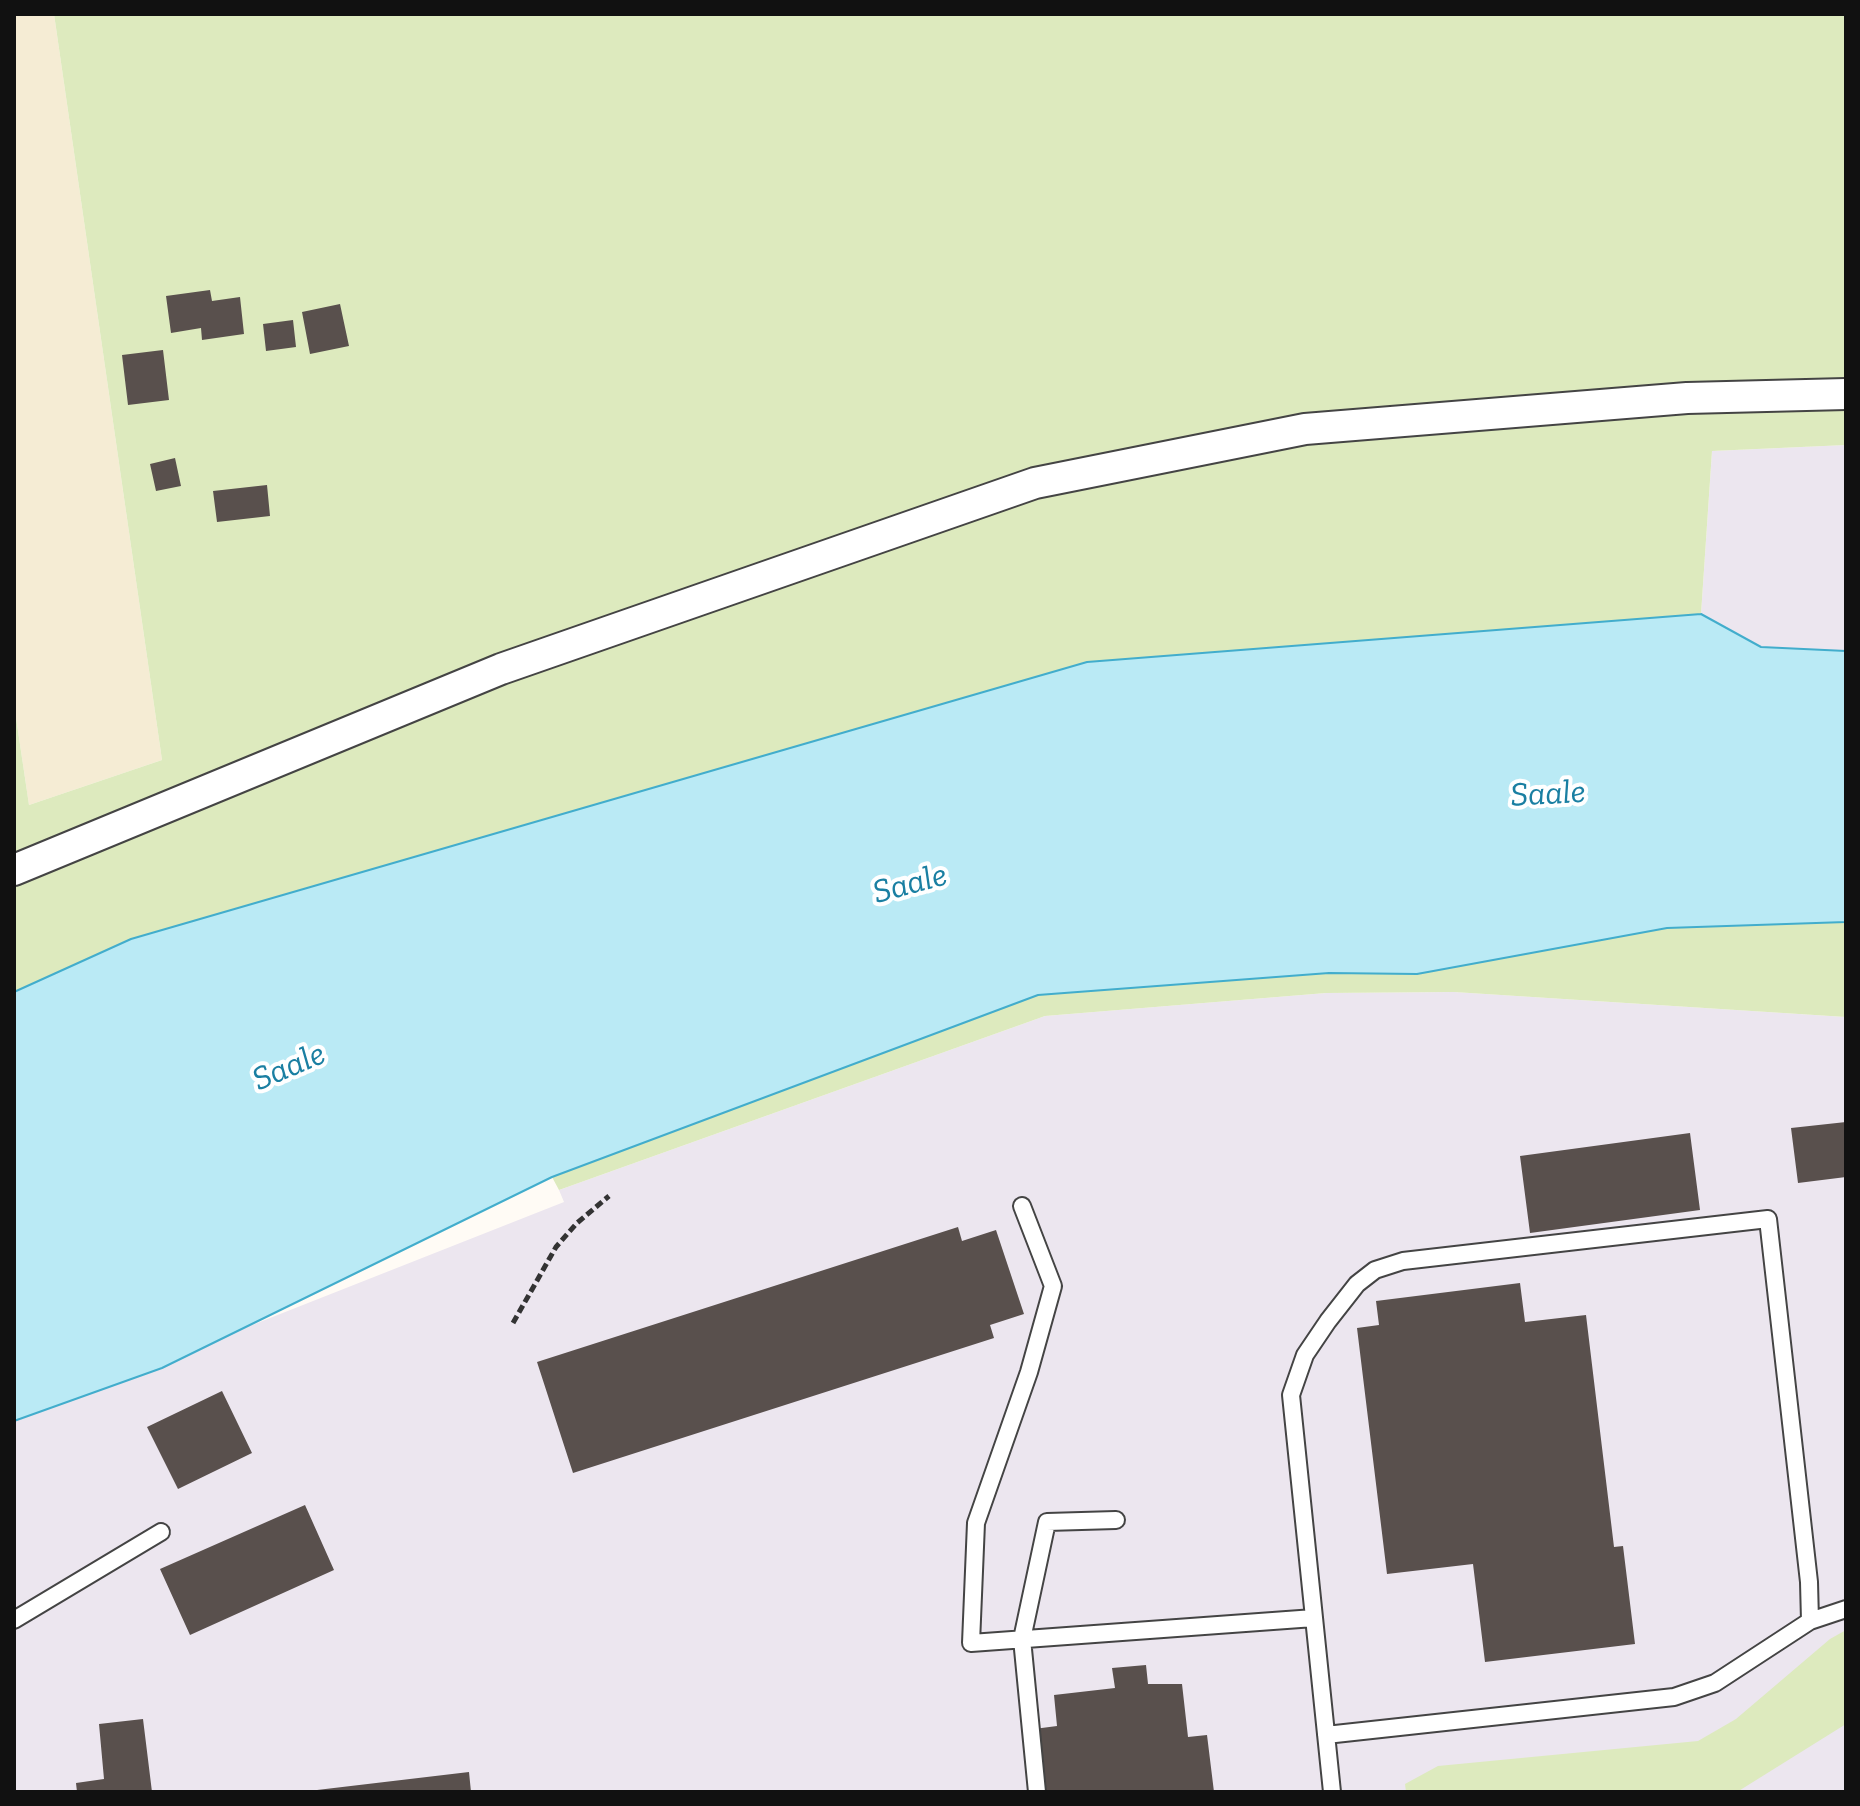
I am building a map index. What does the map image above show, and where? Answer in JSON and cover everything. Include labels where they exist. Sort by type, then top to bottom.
[{"type":"street","points":[[14,870],[501,669],[1035,483],[1305,429],[1687,398],[1846,394]]},
{"type":"lane","points":[[1022,1206],[1053,1286],[1029,1372],[976,1523],[971,1643],[1314,1618]]},
{"type":"lane","points":[[1332,1792],[1291,1395],[1305,1355],[1357,1284],[1375,1270],[1403,1261],[1768,1219],[1807,1566],[1810,1621]]},
{"type":"lane","points":[[1037,1792],[1022,1639],[1047,1522],[1116,1520]]},
{"type":"lane","points":[[14,1620],[161,1532]]},
{"type":"lane","points":[[1326,1735],[1674,1697],[1715,1683],[1810,1621],[1846,1609]]},
{"type":"path","points":[[513,1323],[556,1247],[609,1196]]},
{"type":"shaded area","points":[[14,14],[54,14],[162,760],[29,805],[14,704]]},
{"type":"shaded area","points":[[1846,445],[1846,651],[1761,647],[1701,614],[1712,451]]},
{"type":"shaded area","points":[[1454,992],[1846,1017],[1846,1792],[14,1792],[14,1419],[564,1202],[559,1190],[1045,1016],[1326,993]]},
{"type":"green space","points":[[54,14],[1846,14],[1846,445],[1712,451],[1701,614],[1087,662],[14,995],[14,704],[29,805],[162,760]]},
{"type":"green space","points":[[1846,922],[1846,1017],[1454,992],[1326,993],[1045,1016],[559,1190],[552,1177],[1039,995],[1329,973],[1417,974],[1667,928]]},
{"type":"green space","points":[[1846,1630],[1846,1724],[1737,1792],[1406,1792],[1405,1784],[1438,1766],[1698,1741],[1736,1719],[1830,1639]]},
{"type":"water","name":"Saale","points":[[1701,614],[1761,647],[1846,651],[1846,922],[1667,928],[1417,974],[1329,973],[1038,995],[552,1177],[162,1368],[14,1421],[14,992],[131,939],[1087,662]]},
{"type":"building","points":[[210,290],[212,301],[240,297],[244,334],[202,340],[201,328],[171,333],[166,296]]},
{"type":"building","points":[[340,304],[349,346],[310,354],[302,312]]},
{"type":"building","points":[[293,320],[296,347],[266,351],[263,324]]},
{"type":"building","points":[[163,350],[169,400],[128,405],[122,355]]},
{"type":"building","points":[[175,458],[181,486],[156,491],[150,464]]},
{"type":"building","points":[[267,485],[270,516],[217,522],[213,491]]},
{"type":"building","points":[[1846,1122],[1846,1177],[1798,1183],[1791,1128]]},
{"type":"building","points":[[1690,1133],[1700,1210],[1530,1233],[1520,1156]]},
{"type":"building","points":[[958,1227],[962,1241],[996,1230],[1024,1314],[990,1325],[994,1338],[573,1473],[537,1362]]},
{"type":"building","points":[[1520,1283],[1525,1322],[1586,1315],[1614,1547],[1623,1546],[1635,1644],[1485,1662],[1473,1564],[1387,1574],[1357,1328],[1379,1325],[1376,1301]]},
{"type":"building","points":[[222,1391],[252,1453],[178,1489],[147,1427]]},
{"type":"building","points":[[305,1505],[334,1570],[190,1635],[160,1569]]},
{"type":"building","points":[[1146,1665],[1148,1684],[1182,1684],[1188,1737],[1207,1735],[1214,1792],[1040,1792],[1034,1729],[1057,1726],[1054,1695],[1115,1688],[1112,1668]]},
{"type":"building","points":[[143,1719],[152,1792],[77,1792],[76,1783],[104,1779],[99,1724]]},
{"type":"building","points":[[469,1772],[471,1792],[317,1792],[317,1790]]}]
